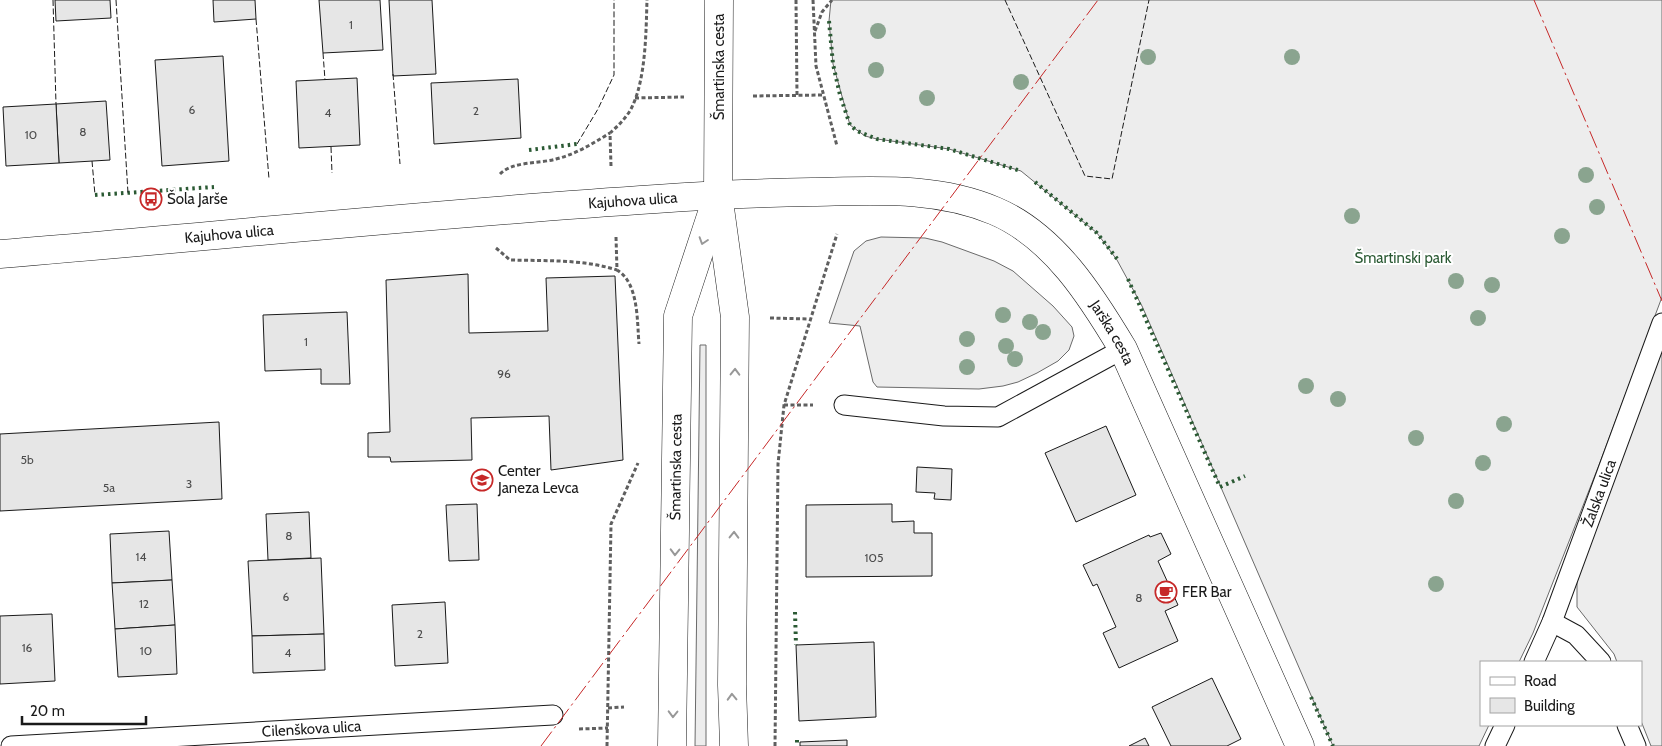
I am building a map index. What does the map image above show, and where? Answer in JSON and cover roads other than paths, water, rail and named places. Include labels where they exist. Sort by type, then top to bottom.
[{"type":"main road","name":"Šmartinska cesta","points":[[719,0],[718,194],[735,317],[732,686],[734,746]]},
{"type":"main road","name":"Jarška cesta","points":[[718,194],[872,190],[931,193],[966,200],[998,212],[1027,230],[1057,257],[1092,297],[1123,349],[1300,746]]},
{"type":"main road","name":"Šmartinska cesta","points":[[672,746],[678,316],[718,194]]},
{"type":"main road","name":"Kajuhova ulica","points":[[0,254],[578,203],[718,194]]},
{"type":"lane","name":"Žalska ulica","points":[[1534,661],[1552,622],[1662,322]]},
{"type":"lane","points":[[844,405],[944,416],[998,417],[1123,349]]},
{"type":"lane","points":[[1552,622],[1576,635],[1599,661]]},
{"type":"lane","name":"Cilenškova ulica","points":[[11,746],[553,715]]},
{"type":"lane","points":[[1495,746],[1505,726]]},
{"type":"lane","points":[[1627,726],[1636,746]]},
{"type":"place","name":"Šola Jarše","points":[[151,199]]},
{"type":"place","name":"Center Janeza Levca","points":[[482,480]]},
{"type":"place","name":"FER Bar","points":[[1166,592]]},
{"type":"park label","name":"Šmartinski park","points":[[1403,258]]}]
